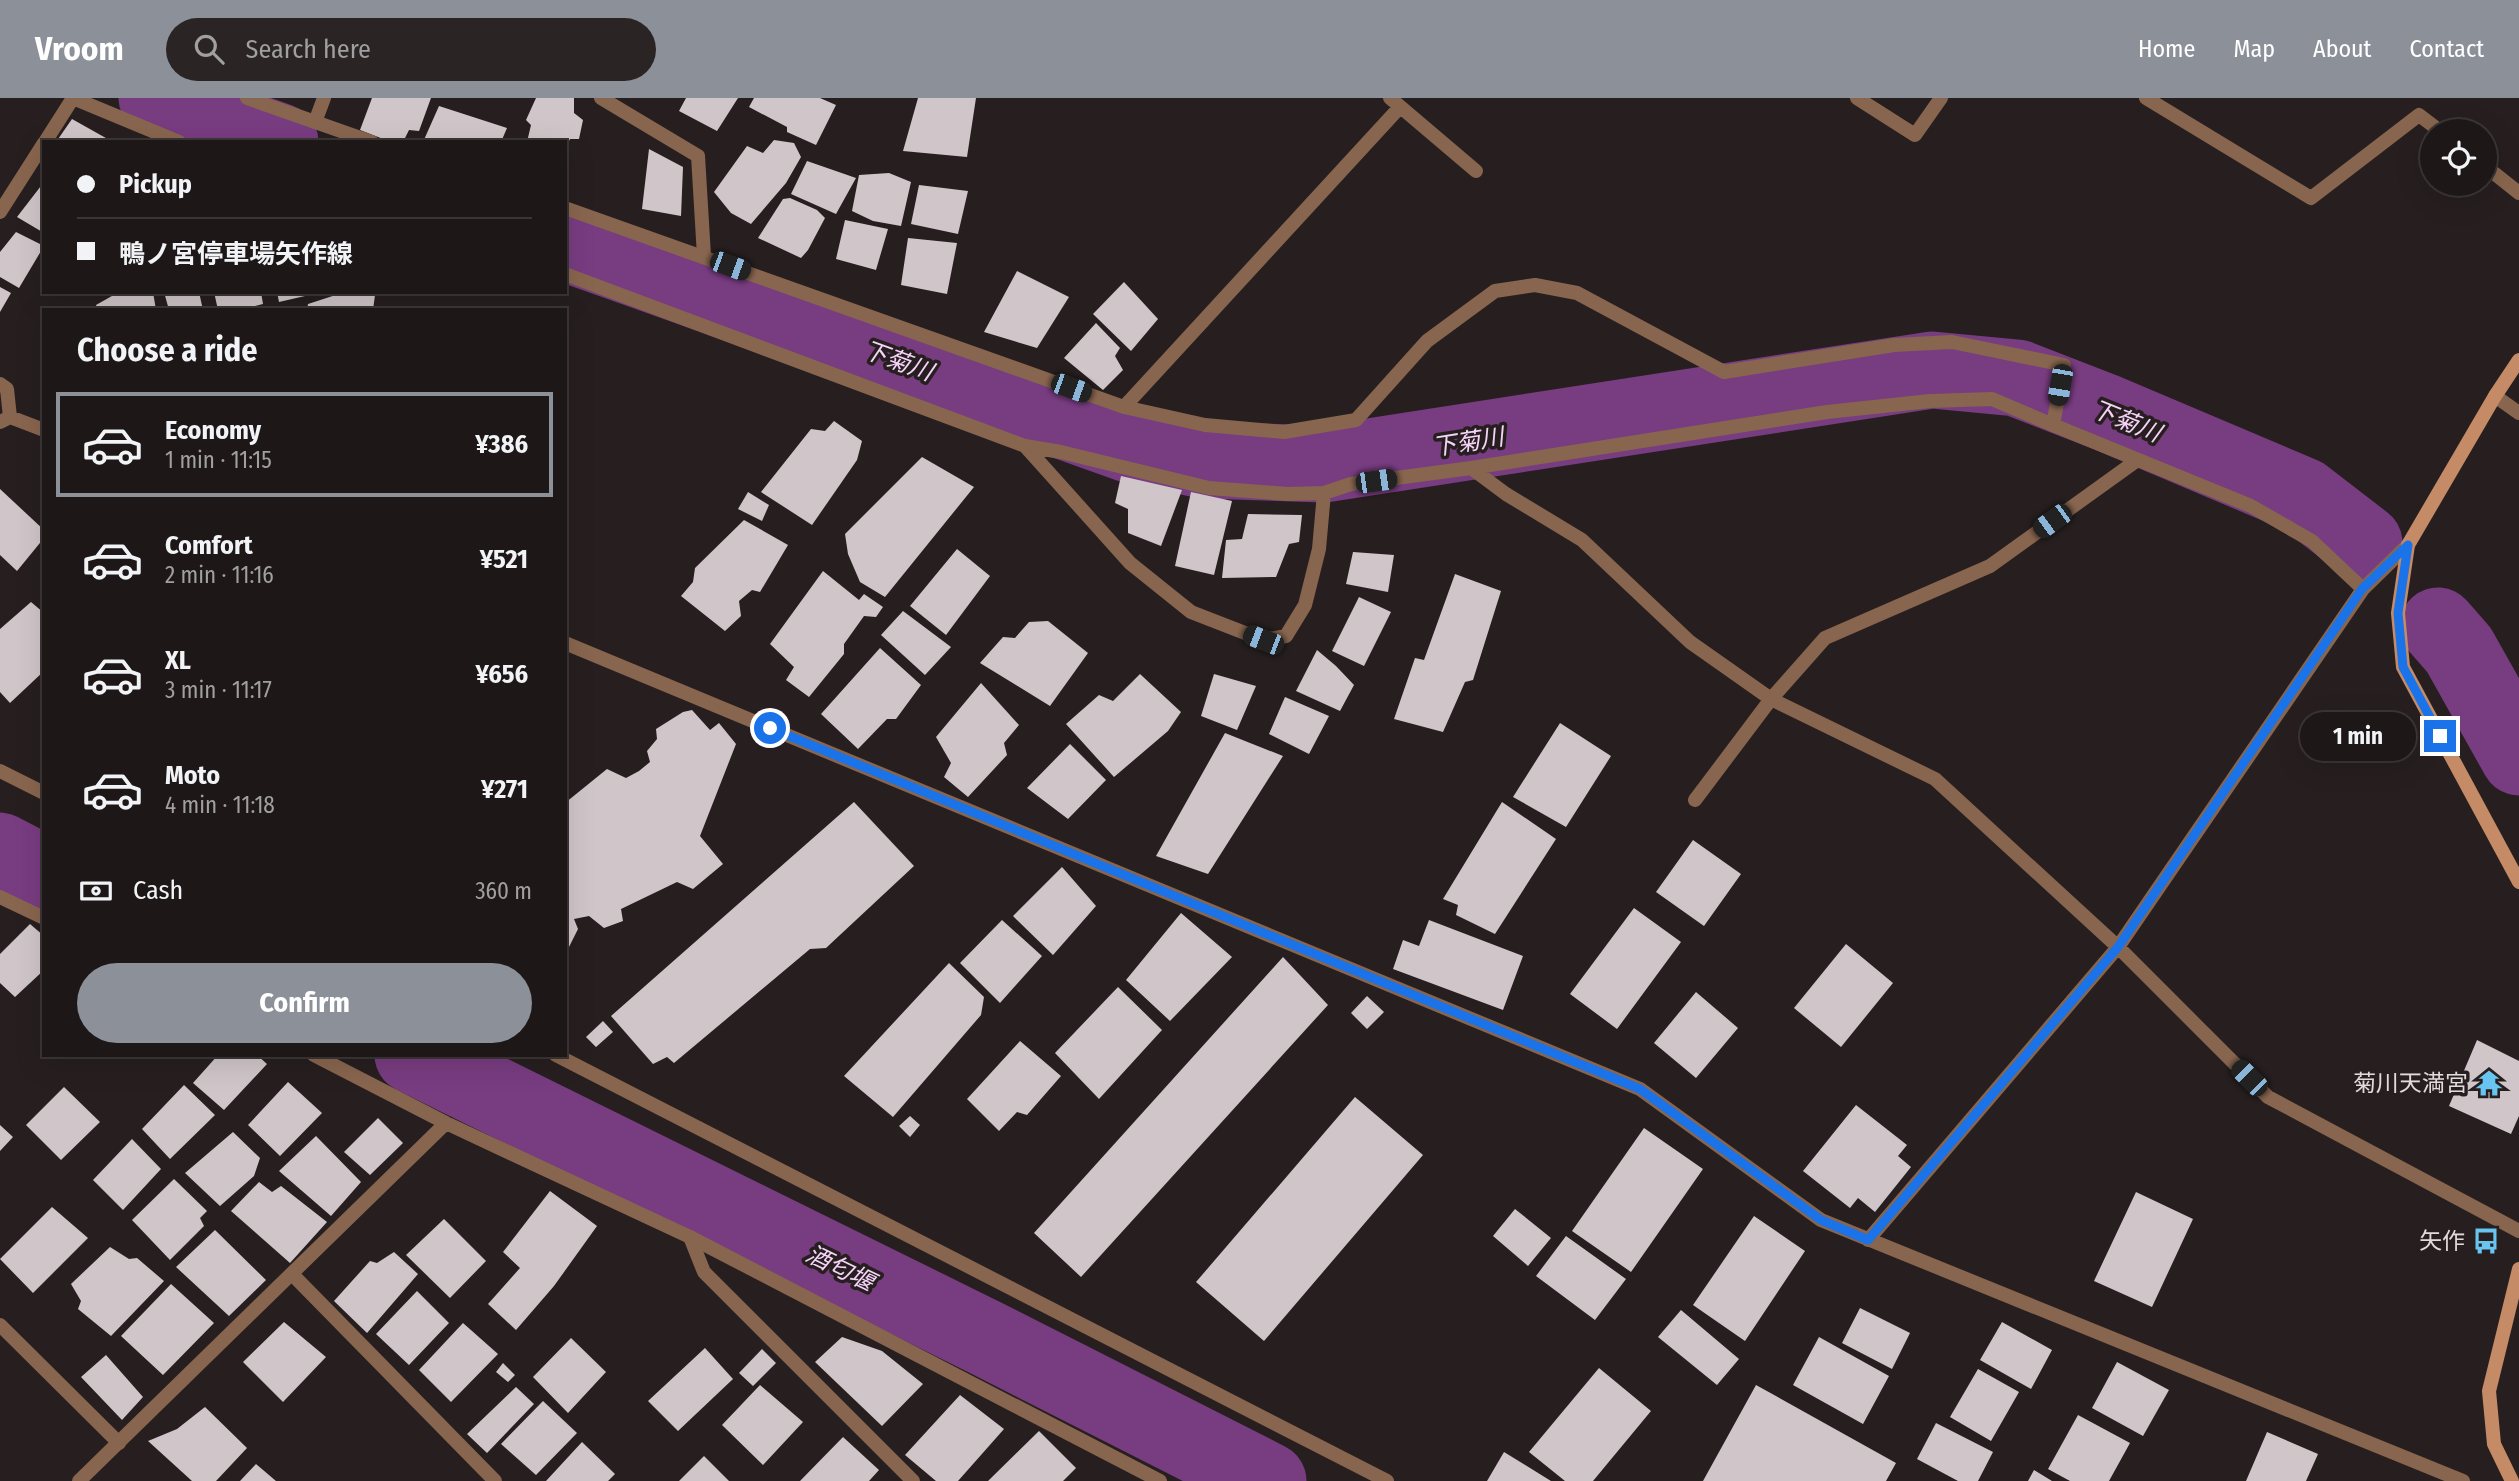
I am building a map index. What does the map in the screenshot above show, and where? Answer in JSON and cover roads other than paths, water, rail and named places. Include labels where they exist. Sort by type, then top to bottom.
[{"type":"main road","points":[[2519,360],[2408,545],[2398,613],[2403,667],[2519,882]]},
{"type":"main road","points":[[2512,1481],[2494,1444],[2489,1391],[2519,1269]]},
{"type":"street","points":[[45,140],[73,98],[174,140]]},
{"type":"street","points":[[247,98],[366,140]]},
{"type":"street","points":[[315,122],[324,98]]},
{"type":"street","points":[[601,98],[698,156],[704,256]]},
{"type":"street","points":[[1857,98],[1915,135],[1941,98]]},
{"type":"street","points":[[2146,98],[2311,198],[2419,115],[2424,119]]},
{"type":"street","points":[[1124,407],[1395,102],[1476,171]]},
{"type":"street","points":[[0,212],[42,145]]},
{"type":"street","points":[[2497,176],[2519,193]]},
{"type":"street","points":[[567,209],[1124,407],[1205,425],[1284,432],[1356,420],[1427,341],[1495,291],[1535,285],[1577,293],[1724,372],[1894,345],[1952,342],[2064,365],[2053,425]]},
{"type":"street","points":[[567,275],[1025,446],[1061,452],[1209,488],[1288,494],[1324,493],[1352,484],[1827,412],[1930,401],[1992,399],[2136,461],[2251,506],[2312,541],[2362,589]]},
{"type":"street","points":[[0,384],[7,389],[5,420],[42,429]]},
{"type":"street","points":[[2495,396],[2519,413]]},
{"type":"street","points":[[1025,446],[1130,563],[1191,612],[1263,640],[1286,636],[1305,605],[1319,549],[1324,493]]},
{"type":"street","points":[[1695,800],[1771,699],[1825,638],[1990,566],[2136,461]]},
{"type":"street","points":[[1471,468],[1506,494],[1582,540],[1690,642],[1771,699],[1935,779],[2118,947],[2268,1097],[2519,1231]]},
{"type":"street","points":[[1868,1240],[2118,947],[2362,589],[2408,545]]},
{"type":"street","points":[[567,644],[1640,1089],[1821,1220],[2463,1481]]},
{"type":"street","points":[[0,771],[42,792]]},
{"type":"street","points":[[0,897],[42,917]]},
{"type":"street","points":[[318,1057],[446,1123],[690,1237],[1160,1481]]},
{"type":"street","points":[[560,1057],[1387,1481]]},
{"type":"street","points":[[79,1481],[446,1123]]},
{"type":"street","points":[[690,1237],[704,1272],[913,1481]]},
{"type":"street","points":[[292,1274],[495,1481]]},
{"type":"street","points":[[0,1325],[119,1443]]},
{"type":"waterway","name":"下菊川","points":[[157,98],[274,140]]},
{"type":"waterway","name":"下菊川","points":[[567,244],[1129,444],[1204,460],[1324,464],[1932,370],[2017,378],[2107,413],[2303,496],[2364,543]]},
{"type":"waterway","name":"下菊川","points":[[2438,626],[2459,650],[2519,757]]},
{"type":"waterway","name":"酒匂堰","points":[[0,851],[42,873]]},
{"type":"waterway","name":"酒匂堰","points":[[417,1057],[986,1338],[1268,1481]]},
{"type":"place","name":"菊川天満宮","points":[[2489,1083]]},
{"type":"place","name":"矢作","points":[[2486,1241]]}]
